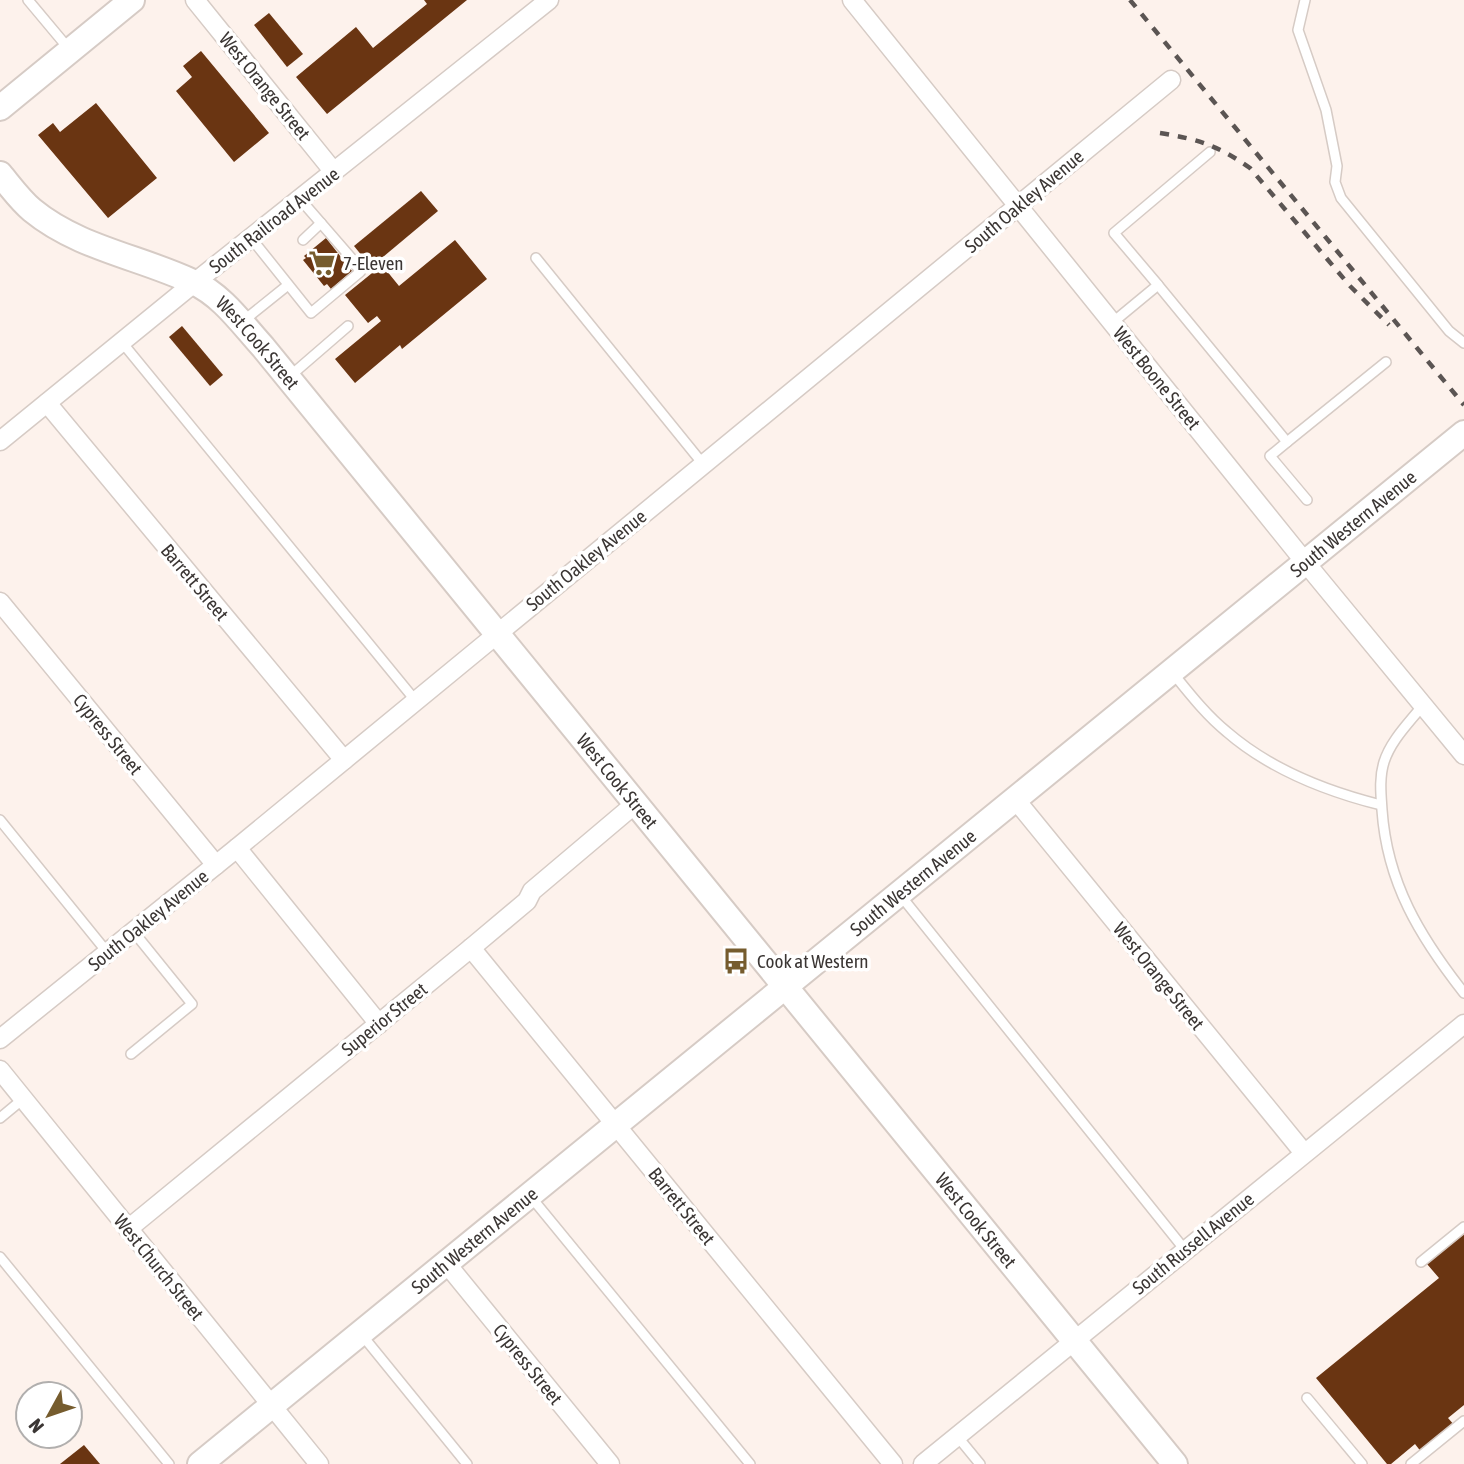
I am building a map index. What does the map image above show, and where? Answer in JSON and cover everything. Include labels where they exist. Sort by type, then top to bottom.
[{"type":"street","points":[[0,108],[132,0]]},
{"type":"street","name":"West Orange Street","points":[[195,0],[334,172]]},
{"type":"street","name":"South Railroad Avenue","points":[[0,441],[194,282],[549,0]]},
{"type":"street","name":"West Boone Street","points":[[852,0],[1464,755]]},
{"type":"street","name":"South Oakley Avenue","points":[[0,1040],[1171,80]]},
{"type":"street","name":"West Cook Street","points":[[0,174],[31,210],[66,233],[128,259],[194,282],[224,304],[1175,1464]]},
{"type":"street","name":"Barrett Street","points":[[47,403],[344,760]]},
{"type":"street","name":"South Western Avenue","points":[[200,1464],[1305,562],[1458,441]]},
{"type":"street","name":"Cypress Street","points":[[0,602],[216,865]]},
{"type":"street","name":"West Orange Street","points":[[1015,799],[1304,1153]]},
{"type":"street","name":"Superior Street","points":[[128,1229],[471,948],[527,901],[532,891],[635,804]]},
{"type":"street","points":[[237,848],[379,1024]]},
{"type":"street","name":"Barrett Street","points":[[471,948],[893,1464]]},
{"type":"street","name":"South Russell Avenue","points":[[923,1464],[1464,1024]]},
{"type":"street","name":"West Church Street","points":[[0,1070],[319,1464]]},
{"type":"street","name":"Cypress Street","points":[[446,1263],[610,1464]]},
{"type":"lane","points":[[28,0],[70,51]]},
{"type":"lane","points":[[1305,0],[1298,30],[1326,110],[1337,166],[1335,182],[1341,198],[1450,331],[1464,343]]},
{"type":"lane","points":[[1210,152],[1114,233],[1287,442]]},
{"type":"lane","points":[[250,238],[311,313],[360,272],[353,260],[300,199]]},
{"type":"lane","points":[[303,240],[321,223]]},
{"type":"lane","points":[[536,258],[703,464]]},
{"type":"lane","points":[[241,323],[288,285]]},
{"type":"lane","points":[[1112,323],[1158,285]]},
{"type":"lane","points":[[287,378],[348,326]]},
{"type":"lane","points":[[125,346],[415,700]]},
{"type":"lane","points":[[1307,500],[1270,456],[1386,362]]},
{"type":"lane","points":[[1171,671],[1212,718],[1250,750],[1298,778],[1381,806]]},
{"type":"lane","points":[[1423,705],[1387,756],[1381,780],[1381,806],[1387,850],[1404,902],[1426,942],[1464,993]]},
{"type":"lane","points":[[0,820],[107,952]]},
{"type":"lane","points":[[899,894],[1185,1250]]},
{"type":"lane","points":[[131,1054],[192,1004],[133,932]]},
{"type":"lane","points":[[0,1118],[23,1099]]},
{"type":"lane","points":[[529,1195],[750,1464]]},
{"type":"lane","points":[[1421,1262],[1464,1227]]},
{"type":"lane","points":[[0,1256],[169,1464]]},
{"type":"lane","points":[[360,1333],[467,1464]]},
{"type":"lane","points":[[1307,1398],[1362,1464]]},
{"type":"lane","points":[[1411,1464],[1464,1421]]},
{"type":"lane","points":[[957,1436],[980,1464]]},
{"type":"building","points":[[424,0],[467,0],[327,114],[296,77],[356,27],[373,48],[427,4]]},
{"type":"building","points":[[269,13],[303,54],[287,67],[254,25]]},
{"type":"building","points":[[201,51],[269,133],[234,162],[176,91],[192,77],[183,66]]},
{"type":"building","points":[[96,103],[157,178],[108,218],[38,135],[53,123],[60,132]]},
{"type":"building","points":[[421,191],[438,211],[371,267],[354,246]]},
{"type":"building","points":[[326,238],[352,271],[331,289],[327,284],[324,286],[303,260],[306,258],[304,256]]},
{"type":"building","points":[[455,240],[487,279],[402,349],[400,345],[355,383],[335,359],[381,321],[377,316],[368,323],[345,295],[382,265],[399,286]]},
{"type":"building","points":[[182,326],[223,375],[210,386],[169,337]]},
{"type":"building","points":[[1464,1234],[1464,1405],[1448,1418],[1455,1426],[1422,1453],[1415,1444],[1391,1464],[1387,1464],[1316,1378],[1439,1278],[1427,1264]]},
{"type":"building","points":[[84,1445],[100,1464],[60,1464],[78,1450],[84,1450]]},
{"type":"railway","points":[[1130,0],[1464,405]]},
{"type":"railway","points":[[1160,133],[1208,144],[1250,168],[1350,286],[1389,325]]},
{"type":"place","name":"7-Eleven","points":[[322,263]]},
{"type":"place","name":"Cook at Western","points":[[736,961]]}]
